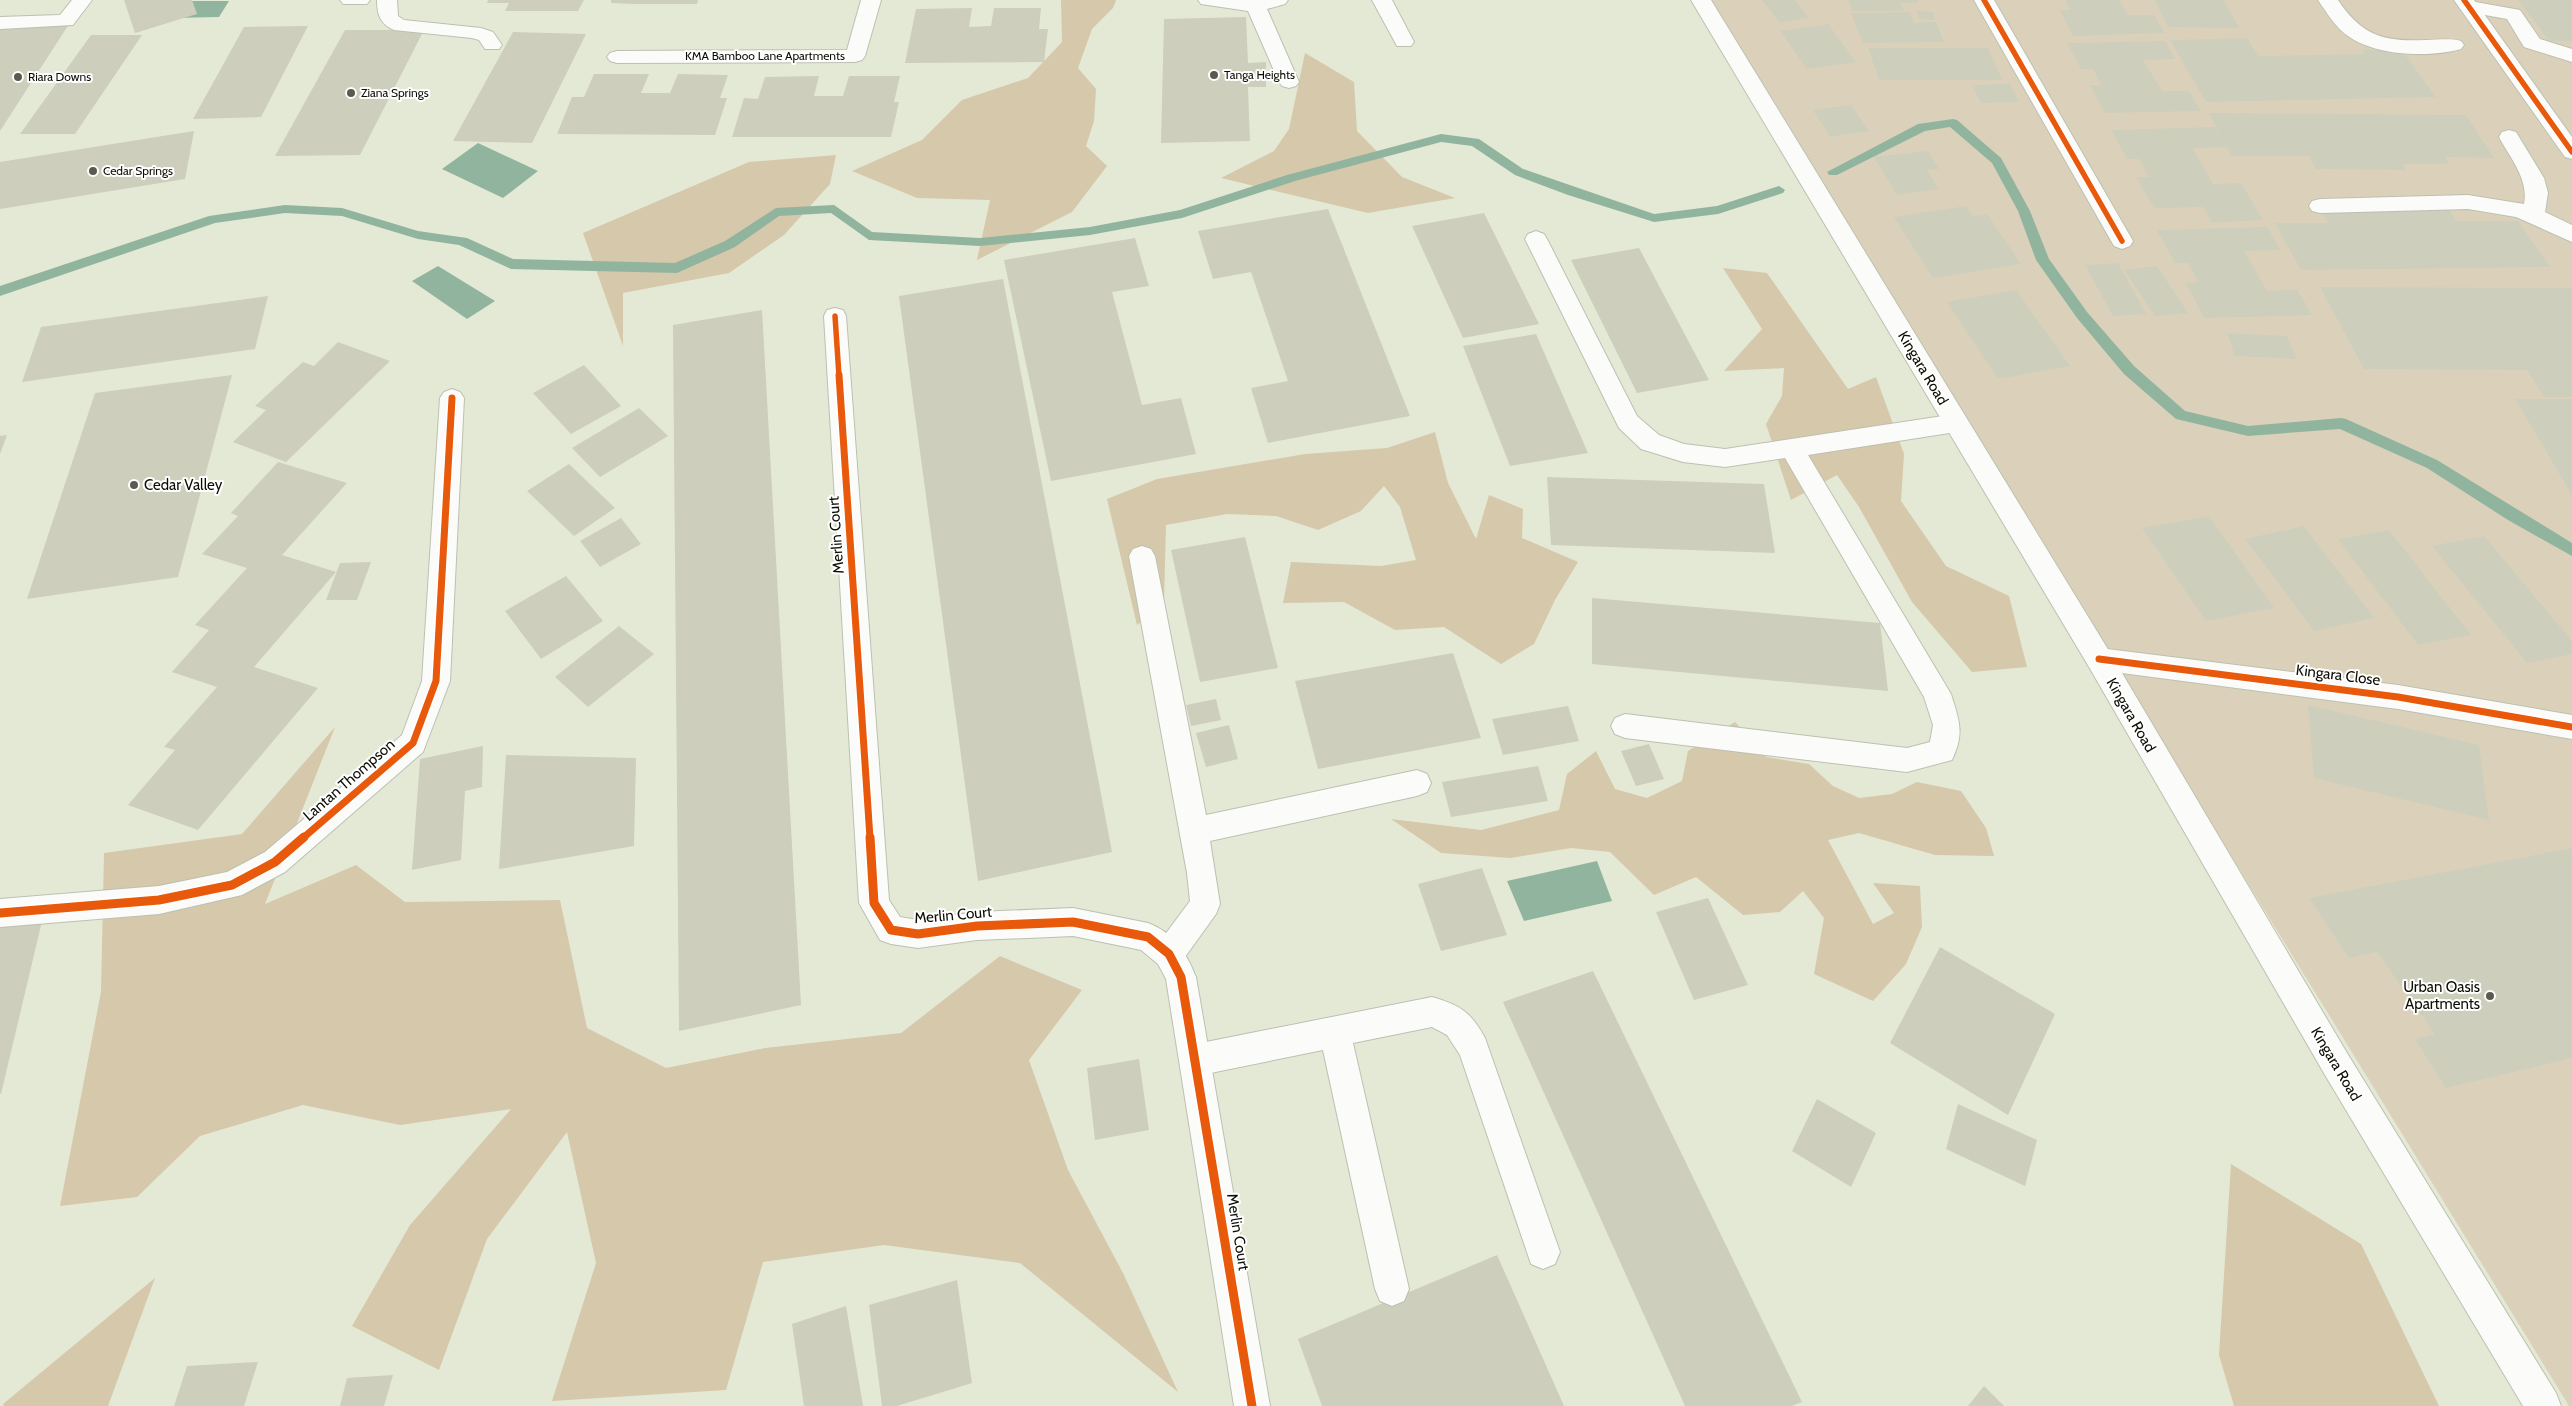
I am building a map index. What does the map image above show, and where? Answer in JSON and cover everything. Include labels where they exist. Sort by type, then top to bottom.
[{"type":"street","points":[[0,23],[66,21],[82,0]]},
{"type":"street","points":[[350,0],[360,0]]},
{"type":"street","points":[[387,0],[387,17],[391,22],[401,26],[474,32],[486,36],[492,45]]},
{"type":"street","name":"KMA Bamboo Lane Apartments","points":[[617,57],[855,56],[871,0]]},
{"type":"street","points":[[1208,0],[1256,6],[1278,0]]},
{"type":"street","points":[[1382,0],[1404,42]]},
{"type":"street","name":"Kingara Road","points":[[1701,0],[2099,659],[2336,1064],[2543,1406]]},
{"type":"street","points":[[1984,0],[2122,241]]},
{"type":"street","points":[[2328,0],[2350,30],[2372,42],[2402,48],[2454,45]]},
{"type":"street","points":[[2467,4],[2513,14],[2526,31],[2531,43],[2572,56]]},
{"type":"street","points":[[2467,4],[2572,152]]},
{"type":"street","points":[[1256,6],[1289,82]]},
{"type":"street","points":[[2509,137],[2533,178],[2537,193],[2533,216]]},
{"type":"street","points":[[2320,206],[2468,202],[2503,206],[2533,216],[2572,234]]},
{"type":"street","points":[[1536,240],[1628,422],[1650,442],[1683,453],[1725,458],[1794,450],[1956,424]]},
{"type":"street","name":"Merlin Court","points":[[835,316],[874,903],[891,930],[918,934],[977,926],[1073,922],[1148,937],[1169,954],[1181,977],[1252,1406]]},
{"type":"street","name":"Lantan Thompson","points":[[0,913],[158,900],[232,885],[274,862],[413,743],[436,681],[452,398]]},
{"type":"street","points":[[1625,726],[1907,760],[1942,752],[1947,725],[1937,694],[1794,450]]},
{"type":"street","points":[[1142,556],[1202,873],[1205,904],[1169,954]]},
{"type":"street","name":"Kingara Close","points":[[2099,659],[2398,697],[2572,727]]},
{"type":"street","points":[[1194,831],[1416,783]]},
{"type":"street","points":[[1196,1060],[1432,1012],[1446,1015],[1461,1025],[1474,1049],[1543,1252]]},
{"type":"street","points":[[1335,1032],[1392,1289]]},
{"type":"shaded area","points":[[1061,0],[1116,0],[1113,8],[1092,29],[1078,68],[1096,89],[1094,121],[1086,146],[1107,166],[1072,212],[977,260],[990,200],[917,198],[852,171],[922,140],[962,100],[1028,78],[1062,42]]},
{"type":"shaded area","points":[[1707,0],[2572,0],[2572,1406],[2569,1406]]},
{"type":"shaded area","points":[[183,1],[229,1],[219,17],[172,18]]},
{"type":"shaded area","points":[[1305,53],[1354,82],[1357,131],[1402,177],[1455,198],[1368,213],[1221,178],[1274,151],[1289,129]]},
{"type":"shaded area","points":[[478,143],[538,171],[503,198],[442,169]]},
{"type":"shaded area","points":[[836,155],[830,184],[784,235],[729,273],[623,293],[623,346],[583,233],[749,162]]},
{"type":"shaded area","points":[[438,266],[495,301],[467,319],[412,281]]},
{"type":"shaded area","points":[[1723,268],[1767,273],[1848,389],[1876,377],[1904,454],[1901,501],[1946,566],[2009,596],[2027,667],[1972,672],[1912,602],[1859,507],[1837,475],[1791,500],[1766,424],[1782,396],[1784,368],[1724,371],[1762,329]]},
{"type":"shaded area","points":[[1435,432],[1448,483],[1476,539],[1489,495],[1523,509],[1522,538],[1578,562],[1555,600],[1534,644],[1501,664],[1444,627],[1395,630],[1344,602],[1283,603],[1291,562],[1381,566],[1416,560],[1400,507],[1384,486],[1361,511],[1318,530],[1276,516],[1227,514],[1166,525],[1164,603],[1137,625],[1107,499],[1157,479],[1305,454],[1387,448]]},
{"type":"shaded area","points":[[1735,722],[1766,757],[1809,764],[1833,786],[1859,798],[1892,794],[1917,782],[1961,791],[1986,828],[1994,856],[1935,855],[1859,833],[1828,840],[1873,924],[1894,913],[1873,883],[1920,886],[1922,927],[1906,964],[1873,1001],[1814,974],[1824,918],[1803,891],[1780,912],[1743,915],[1696,877],[1654,895],[1610,852],[1571,848],[1510,858],[1441,853],[1391,819],[1481,830],[1559,810],[1567,774],[1596,751],[1615,789],[1647,798],[1682,781],[1688,751]]},
{"type":"shaded area","points":[[335,727],[265,904],[356,865],[405,902],[560,900],[587,1028],[666,1068],[765,1048],[901,1033],[1000,956],[1082,990],[1029,1060],[1068,1170],[1123,1273],[1178,1392],[1020,1263],[884,1245],[763,1262],[726,1390],[552,1401],[596,1263],[567,1132],[487,1239],[439,1370],[352,1326],[410,1225],[511,1109],[400,1125],[303,1105],[200,1136],[137,1197],[60,1206],[101,992],[104,853],[242,834]]},
{"type":"shaded area","points":[[1597,861],[1612,901],[1524,921],[1507,881]]},
{"type":"shaded area","points":[[2231,1164],[2361,1244],[2439,1406],[2234,1406],[2219,1355]]},
{"type":"shaded area","points":[[155,1278],[108,1406],[4,1406],[3,1404]]},
{"type":"building","points":[[124,0],[192,0],[197,14],[135,33]]},
{"type":"building","points":[[488,0],[584,0],[578,11],[505,11],[509,3],[487,3]]},
{"type":"building","points":[[611,0],[698,0],[697,4],[635,4],[611,3]]},
{"type":"building","points":[[1762,0],[1795,0],[1809,18],[1780,23]]},
{"type":"building","points":[[1848,0],[1917,0],[1918,3],[1900,3],[1904,11],[1852,11]]},
{"type":"building","points":[[2065,0],[2119,0],[2128,15],[2154,15],[2165,33],[2073,36],[2060,10],[2071,10]]},
{"type":"building","points":[[2155,0],[2224,0],[2239,28],[2168,27]]},
{"type":"building","points":[[2518,0],[2572,0],[2572,41],[2549,41]]},
{"type":"building","points":[[972,8],[969,27],[991,26],[994,8],[1041,8],[1039,29],[1048,29],[1044,62],[905,63],[916,9]]},
{"type":"building","points":[[1917,11],[1933,12],[1935,20],[1919,19]]},
{"type":"building","points":[[1910,12],[1914,23],[1936,22],[1944,42],[1863,43],[1851,13]]},
{"type":"building","name":"Tanga Heights","points":[[1246,17],[1248,63],[1266,62],[1266,87],[1248,87],[1250,141],[1161,143],[1164,19]]},
{"type":"building","name":"Riara Downs","points":[[71,21],[0,131],[0,23]]},
{"type":"building","points":[[1828,24],[1856,62],[1807,69],[1780,31]]},
{"type":"building","points":[[308,26],[261,117],[193,119],[244,27]]},
{"type":"building","name":"Ziana Springs","points":[[345,30],[424,30],[360,155],[275,156]]},
{"type":"building","name":"Ziana Springs","points":[[513,32],[586,34],[532,143],[453,141]]},
{"type":"building","name":"Cedar Springs","points":[[91,35],[142,35],[75,134],[20,134]]},
{"type":"building","points":[[2247,38],[2258,56],[2365,54],[2362,50],[2401,49],[2436,97],[2206,102],[2170,40]]},
{"type":"building","points":[[2165,41],[2176,59],[2143,60],[2162,91],[2189,91],[2201,111],[2105,113],[2090,85],[2101,85],[2093,69],[2081,69],[2067,43]]},
{"type":"building","points":[[1868,48],[1988,48],[2002,80],[1879,80]]},
{"type":"building","points":[[594,74],[649,74],[641,93],[670,93],[678,74],[728,75],[720,98],[727,98],[715,135],[557,134],[572,97],[584,97]]},
{"type":"building","points":[[819,76],[814,96],[843,96],[849,76],[900,76],[894,102],[899,102],[891,137],[732,137],[744,98],[758,99],[765,77]]},
{"type":"building","points":[[2010,84],[2019,102],[1981,103],[1972,85]]},
{"type":"building","points":[[1851,105],[1869,131],[1830,137],[1813,110]]},
{"type":"building","points":[[2209,113],[2466,115],[2494,158],[2445,157],[2449,164],[2403,164],[2406,170],[2316,169],[2309,156],[2231,156],[2227,147],[2192,148],[2213,184],[2241,183],[2263,220],[2212,223],[2203,207],[2154,208],[2136,177],[2149,177],[2139,159],[2127,159],[2111,130],[2215,127],[2222,139]]},
{"type":"building","name":"Cedar Springs","points":[[194,131],[185,179],[0,209],[0,162]]},
{"type":"building","points":[[1928,151],[1939,169],[1927,170],[1939,189],[1897,195],[1874,157]]},
{"type":"building","points":[[1967,206],[1973,216],[1987,214],[2021,264],[1933,278],[1894,217]]},
{"type":"building","points":[[1328,209],[1410,416],[1268,443],[1251,388],[1288,381],[1251,272],[1213,279],[1198,231]]},
{"type":"building","points":[[2449,210],[2456,221],[2518,221],[2550,267],[2301,270],[2275,223],[2328,223],[2321,211]]},
{"type":"building","points":[[1484,213],[1539,324],[1463,338],[1412,226]]},
{"type":"building","points":[[2267,227],[2281,250],[2244,251],[2267,291],[2297,289],[2312,315],[2204,318],[2186,283],[2199,282],[2188,263],[2175,263],[2157,230]]},
{"type":"building","points":[[1135,238],[1149,286],[1112,292],[1142,405],[1181,398],[1196,454],[1051,481],[1004,260]]},
{"type":"building","points":[[1639,248],[1709,380],[1637,393],[1571,260]]},
{"type":"building","points":[[2118,263],[2146,314],[2113,316],[2085,265]]},
{"type":"building","points":[[2157,266],[2188,313],[2155,316],[2124,270]]},
{"type":"building","points":[[1003,279],[1112,852],[978,881],[899,296]]},
{"type":"building","points":[[2320,287],[2572,288],[2572,397],[2544,397],[2527,370],[2364,369]]},
{"type":"building","points":[[2016,290],[2070,366],[1998,379],[1947,302]]},
{"type":"building","points":[[268,296],[255,349],[22,382],[41,327]]},
{"type":"building","points":[[762,310],[801,1005],[679,1031],[673,325]]},
{"type":"building","points":[[2227,333],[2287,336],[2296,359],[2235,356]]},
{"type":"building","points":[[1536,334],[1588,453],[1510,466],[1463,346]]},
{"type":"building","points":[[338,342],[390,361],[286,462],[233,442],[266,410],[255,406],[303,362],[314,366]]},
{"type":"building","points":[[584,365],[621,406],[571,434],[533,393]]},
{"type":"building","name":"Cedar Valley","points":[[232,375],[178,577],[27,599],[95,393]]},
{"type":"building","points":[[2515,399],[2572,399],[2572,495]]},
{"type":"building","points":[[639,408],[668,436],[600,477],[572,448]]},
{"type":"building","points":[[7,435],[0,454],[0,436]]},
{"type":"building","points":[[278,462],[347,483],[282,555],[336,572],[254,667],[318,688],[198,830],[128,805],[175,750],[164,747],[217,687],[172,672],[209,630],[195,625],[247,568],[202,554],[238,516],[231,513]]},
{"type":"building","points":[[569,464],[615,508],[574,536],[527,491]]},
{"type":"building","points":[[1547,477],[1764,484],[1775,553],[1551,545]]},
{"type":"building","points":[[2209,516],[2274,608],[2206,621],[2142,528]]},
{"type":"building","points":[[621,518],[641,544],[600,567],[580,541]]},
{"type":"building","points":[[2304,526],[2374,618],[2314,631],[2245,539]]},
{"type":"building","points":[[2389,530],[2471,635],[2418,645],[2338,539]]},
{"type":"building","points":[[2484,536],[2572,641],[2572,654],[2527,663],[2432,546]]},
{"type":"building","points":[[1245,537],[1278,668],[1200,682],[1171,550]]},
{"type":"building","points":[[371,562],[357,600],[326,600],[340,563]]},
{"type":"building","points":[[566,576],[603,621],[541,659],[505,611]]},
{"type":"building","points":[[1592,598],[1880,623],[1888,691],[1592,664]]},
{"type":"building","points":[[619,626],[654,654],[588,707],[555,677]]},
{"type":"building","points":[[1453,653],[1481,738],[1318,769],[1295,681]]},
{"type":"building","points":[[1216,699],[1221,720],[1191,726],[1186,705]]},
{"type":"building","points":[[2308,705],[2479,745],[2489,820],[2314,778]]},
{"type":"building","points":[[1568,706],[1579,741],[1503,755],[1492,719]]},
{"type":"building","points":[[1229,725],[1238,759],[1206,767],[1196,733]]},
{"type":"building","points":[[1649,744],[1664,779],[1636,786],[1621,751]]},
{"type":"building","points":[[483,746],[482,787],[465,791],[461,860],[412,870],[420,759]]},
{"type":"building","points":[[506,755],[636,758],[634,846],[499,869]]},
{"type":"building","points":[[1538,766],[1548,801],[1451,817],[1442,782]]},
{"type":"building","name":"Urban Oasis Apartments","points":[[2572,848],[2572,1058],[2446,1088],[2415,1039],[2435,1034],[2377,952],[2349,958],[2309,898]]},
{"type":"building","points":[[1482,868],[1507,935],[1441,951],[1418,884]]},
{"type":"building","points":[[1708,898],[1748,985],[1694,1000],[1656,912]]},
{"type":"building","points":[[43,917],[1,1094],[0,1094],[0,925]]},
{"type":"building","points":[[1940,947],[2055,1014],[2008,1115],[1890,1043]]},
{"type":"building","points":[[1593,971],[1802,1402],[1792,1406],[1685,1406],[1503,1002]]},
{"type":"building","points":[[1139,1059],[1149,1130],[1095,1140],[1087,1068]]},
{"type":"building","points":[[1817,1099],[1876,1133],[1851,1187],[1792,1151]]},
{"type":"building","points":[[1958,1104],[2037,1140],[2025,1186],[1946,1149]]},
{"type":"building","points":[[1497,1255],[1564,1406],[1322,1406],[1298,1339]]},
{"type":"building","points":[[957,1280],[972,1383],[897,1406],[882,1406],[869,1305]]},
{"type":"building","points":[[846,1306],[863,1406],[804,1406],[792,1324]]},
{"type":"building","points":[[258,1362],[244,1406],[174,1406],[187,1366]]},
{"type":"building","points":[[393,1375],[384,1406],[340,1406],[347,1378]]},
{"type":"building","points":[[1984,1386],[2004,1406],[1968,1406]]},
{"type":"waterway","points":[[1833,172],[1922,127],[1953,123],[1997,161],[2024,211],[2043,260],[2082,315],[2129,370],[2181,415],[2248,431],[2341,423],[2432,464],[2513,516],[2572,550]]},
{"type":"waterway","points":[[0,291],[214,219],[285,209],[342,212],[418,235],[462,241],[511,264],[677,268],[730,244],[776,212],[834,209],[869,236],[980,242],[1090,231],[1182,214],[1291,178],[1441,138],[1475,142],[1519,172],[1572,192],[1654,218],[1718,210],[1779,190]]},
{"type":"cycle path","points":[[1984,0],[2122,241]]},
{"type":"cycle path","points":[[2464,0],[2572,152]]},
{"type":"cycle path","points":[[835,316],[874,903],[891,930],[918,934],[977,926],[1073,922],[1148,937],[1169,954],[1181,977],[1252,1406]]},
{"type":"cycle path","points":[[0,913],[159,900],[232,885],[275,862],[413,743],[436,681],[452,398]]},
{"type":"cycle path","points":[[2099,659],[2398,697],[2572,727]]},
{"type":"place","name":"Tanga Heights","points":[[1214,75]]},
{"type":"place","name":"Riara Downs","points":[[18,77]]},
{"type":"place","name":"Ziana Springs","points":[[351,93]]},
{"type":"place","name":"Cedar Springs","points":[[93,171]]},
{"type":"place","name":"Cedar Valley","points":[[134,485]]},
{"type":"place","name":"Urban Oasis Apartments","points":[[2490,996]]}]
